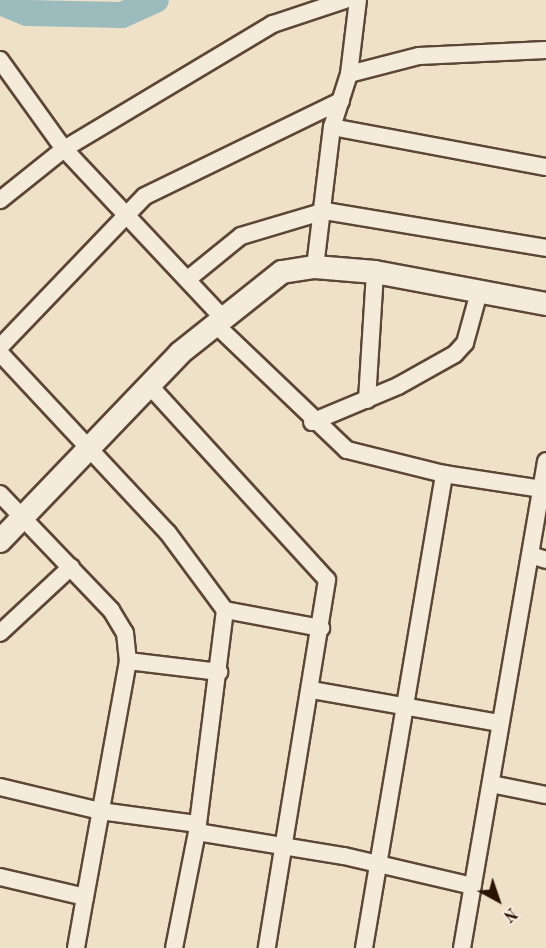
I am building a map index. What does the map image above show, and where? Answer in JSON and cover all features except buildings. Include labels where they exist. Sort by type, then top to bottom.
[{"type":"main road","points":[[0,541],[89,447],[217,320],[273,277],[315,267],[375,272],[546,304]]},
{"type":"street","points":[[0,200],[64,149],[273,24],[345,0]]},
{"type":"street","points":[[315,267],[325,211],[332,127],[349,74],[358,0]]},
{"type":"street","points":[[349,74],[418,56],[546,51]]},
{"type":"street","points":[[0,60],[64,149],[188,279],[217,320],[312,422],[346,450],[444,474],[542,489]]},
{"type":"street","points":[[0,347],[124,213],[202,165],[340,101]]},
{"type":"street","points":[[332,127],[546,167]]},
{"type":"street","points":[[188,279],[241,236],[325,211],[546,248]]},
{"type":"street","points":[[366,400],[375,272]]},
{"type":"street","points":[[312,422],[366,400],[455,354],[465,343],[479,292]]},
{"type":"street","points":[[0,353],[168,533],[225,610],[198,828],[174,948]]},
{"type":"street","points":[[149,386],[322,571],[327,590],[267,948]]},
{"type":"street","points":[[462,948],[491,784],[499,723],[538,557],[546,461]]},
{"type":"street","points":[[364,948],[379,867],[403,704],[444,474]]},
{"type":"street","points":[[0,494],[71,567],[119,621],[128,661],[76,948]]},
{"type":"street","points":[[0,633],[71,567]]},
{"type":"street","points":[[225,610],[321,628]]},
{"type":"street","points":[[128,661],[219,672]]},
{"type":"street","points":[[312,690],[403,704],[499,723]]},
{"type":"street","points":[[491,784],[546,795]]},
{"type":"street","points":[[0,787],[100,811],[198,828],[473,886]]},
{"type":"street","points":[[0,877],[85,897]]},
{"type":"waterway","points":[[0,2],[27,13],[122,15],[156,0]]}]
